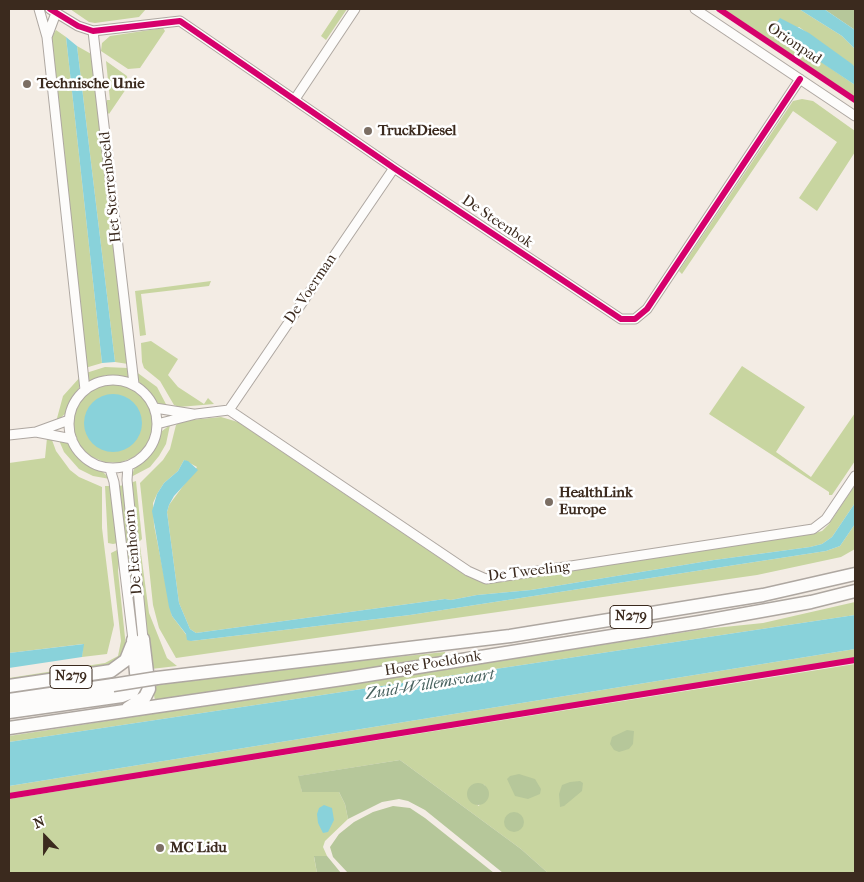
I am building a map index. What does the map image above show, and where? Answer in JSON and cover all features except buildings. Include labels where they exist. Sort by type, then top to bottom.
[{"type":"highway","name":"Hoge Poeldonk","points":[[9,700],[157,678],[520,634],[762,595],[855,574]]},
{"type":"highway","name":"Hoge Poeldonk","points":[[9,728],[700,622],[811,602],[855,591]]},
{"type":"highway","name":"N279","points":[[9,686],[111,671],[126,660],[138,639]]},
{"type":"highway","name":"N279","points":[[122,711],[142,700],[148,693],[138,639]]},
{"type":"highway","name":"N279","points":[[9,712],[122,696],[132,692],[137,683],[138,639]]},
{"type":"street","points":[[39,9],[46,38],[85,390]]},
{"type":"street","points":[[295,99],[355,9]]},
{"type":"street","points":[[695,9],[855,116]]},
{"type":"street","points":[[46,38],[53,11],[78,26],[93,31]]},
{"type":"street","name":"De Steenbok","points":[[93,31],[180,21],[394,168],[621,319],[635,319],[647,309],[800,79]]},
{"type":"street","name":"Het Sterrenbeeld","points":[[93,31],[134,384]]},
{"type":"street","name":"De Voerman","points":[[229,410],[394,168]]},
{"type":"street","points":[[113,380],[134,384],[144,391],[155,408],[158,424],[152,444],[142,456],[128,466],[110,468],[98,465],[82,455],[72,438],[69,420],[75,402],[85,390],[94,384],[113,380]]},
{"type":"street","points":[[155,408],[196,414]]},
{"type":"street","points":[[158,424],[196,414],[229,410]]},
{"type":"street","name":"De Tweeling","points":[[229,410],[468,571],[486,579],[813,529],[826,519],[855,476]]},
{"type":"street","points":[[9,435],[36,432],[69,420]]},
{"type":"street","points":[[36,432],[72,438]]},
{"type":"street","name":"De Eenhoorn","points":[[128,466],[127,480],[138,639]]},
{"type":"street","name":"De Eenhoorn","points":[[110,468],[114,482],[138,639]]},
{"type":"green space","points":[[70,9],[146,9],[139,17],[95,23],[89,22]]},
{"type":"green space","points":[[339,9],[347,9],[326,40],[321,36]]},
{"type":"green space","points":[[724,9],[799,9],[842,36],[855,49],[855,67],[799,27],[775,30],[855,85],[855,97]]},
{"type":"green space","points":[[824,9],[855,9],[855,30]]},
{"type":"green space","points":[[163,28],[165,31],[140,68],[128,69],[101,51],[102,43],[110,36]]},
{"type":"green space","points":[[56,30],[66,37],[102,363],[85,368],[51,38]]},
{"type":"green space","points":[[77,46],[93,55],[128,364],[115,362]]},
{"type":"green space","points":[[106,61],[127,76],[128,86],[109,114],[105,110],[107,100],[110,100]]},
{"type":"green space","points":[[802,99],[813,101],[855,131],[855,152],[817,211],[799,198],[837,142],[793,111],[682,274],[679,271],[793,101]]},
{"type":"green space","points":[[211,281],[209,286],[141,294],[146,335],[140,336],[135,291]]},
{"type":"green space","points":[[151,341],[178,359],[168,375],[178,387],[204,404],[208,398],[214,404],[179,407],[174,405],[160,381],[144,368],[141,343]]},
{"type":"green space","points":[[742,366],[805,407],[776,452],[811,477],[855,413],[855,461],[832,495],[829,495],[829,492],[709,414]]},
{"type":"green space","points":[[105,367],[128,368],[129,378],[106,375],[87,383],[86,373]]},
{"type":"green space","points":[[135,371],[157,387],[168,408],[156,402],[137,379]]},
{"type":"green space","points":[[81,376],[79,388],[71,400],[66,413],[56,422],[63,396]]},
{"type":"green space","points":[[110,383],[124,384],[142,396],[150,408],[153,422],[151,436],[144,449],[132,458],[119,463],[104,462],[90,456],[79,445],[74,431],[73,416],[78,402],[95,387]]},
{"type":"green space","points":[[221,417],[238,422],[465,575],[485,583],[815,533],[822,531],[829,524],[855,485],[855,503],[832,537],[822,544],[810,547],[714,560],[531,590],[477,595],[451,600],[445,599],[196,633],[190,629],[179,603],[167,512],[169,505],[197,467],[184,460],[178,471],[164,483],[153,503],[154,525],[172,616],[191,641],[410,615],[826,551],[840,546],[855,524],[855,549],[841,557],[757,575],[176,658],[159,628],[153,605],[140,483],[163,460],[170,449],[176,425],[181,421]]},
{"type":"green space","points":[[170,425],[166,444],[159,456],[150,467],[131,477],[135,467],[151,452],[162,431]]},
{"type":"green space","points":[[47,438],[52,440],[56,451],[70,470],[79,477],[102,487],[102,528],[114,625],[107,654],[82,657],[83,644],[9,653],[9,463],[45,458]]},
{"type":"green space","points":[[58,438],[69,444],[83,461],[102,471],[110,479],[93,476],[79,469],[64,452]]},
{"type":"green space","points":[[136,481],[142,539],[140,541],[137,541],[130,483]]},
{"type":"green space","points":[[125,485],[131,542],[125,543],[118,486]]},
{"type":"green space","points":[[105,486],[112,486],[118,543],[113,544],[108,543]]},
{"type":"green space","points":[[140,546],[149,613],[167,658],[177,666],[151,669],[137,547]]},
{"type":"green space","points":[[131,547],[145,670],[139,671],[125,548]]},
{"type":"green space","points":[[121,548],[118,571],[126,647],[124,655],[113,665],[9,683],[9,678],[105,663],[118,656],[121,641],[111,553]]},
{"type":"green space","points":[[855,602],[855,615],[9,742],[9,736],[705,629],[763,623]]},
{"type":"green space","points":[[855,649],[855,658],[9,794],[9,786]]},
{"type":"green space","points":[[445,652],[445,656],[405,663],[155,700],[152,686],[237,673]]},
{"type":"green space","points":[[855,664],[855,873],[548,873],[521,849],[400,760],[299,776],[302,792],[339,792],[345,804],[348,819],[325,841],[323,847],[327,856],[314,857],[317,873],[9,873],[9,799]],"holes":[[[472,785],[485,785],[479,806],[470,800]]]},
{"type":"green space","points":[[627,730],[634,731],[633,744],[629,749],[619,752],[614,750],[610,744],[612,737]]},
{"type":"green space","points":[[400,760],[521,849],[548,873],[503,873],[425,810],[408,801],[399,799],[382,802],[348,819],[345,804],[339,792],[302,792],[298,776]]},
{"type":"green space","points":[[519,774],[535,779],[541,789],[540,794],[528,799],[515,796],[507,779],[510,776]]},
{"type":"green space","points":[[580,781],[583,783],[582,791],[564,806],[560,807],[559,794],[562,785]]},
{"type":"green space","points":[[478,783],[486,786],[489,794],[486,802],[478,805],[470,802],[467,794],[470,786]]},
{"type":"green space","points":[[393,806],[410,808],[494,873],[348,873],[333,857],[330,847],[339,834],[354,822],[373,812]]},
{"type":"green space","points":[[514,812],[521,815],[524,822],[521,829],[514,832],[507,829],[504,822],[507,815]]},
{"type":"green space","points":[[314,856],[327,856],[341,873],[317,873]]},
{"type":"water","points":[[799,9],[824,9],[855,30],[855,49],[842,36]]},
{"type":"water","points":[[780,18],[809,33],[852,64],[855,67],[855,85],[777,33],[774,26]]},
{"type":"water","points":[[66,37],[77,46],[115,362],[102,363]]},
{"type":"water","points":[[113,394],[129,399],[137,407],[142,423],[137,439],[129,447],[113,452],[97,447],[89,439],[84,423],[89,407],[97,399]]},
{"type":"water","points":[[184,460],[188,461],[198,470],[174,496],[167,512],[179,603],[190,629],[196,633],[445,599],[451,600],[477,595],[531,590],[714,560],[810,547],[822,544],[832,537],[855,503],[855,524],[840,546],[826,551],[410,615],[191,641],[187,640],[186,634],[172,616],[169,607],[152,511],[157,494],[164,483],[178,471]]},
{"type":"water","name":"Zuid-Willemsvaart","points":[[855,615],[855,649],[9,786],[9,742]]},
{"type":"water","points":[[84,644],[82,657],[9,668],[9,653]]},
{"type":"water","points":[[324,805],[332,808],[334,820],[328,832],[323,833],[318,823],[317,814],[319,808]]},
{"type":"cycle path","points":[[50,9],[78,26],[93,31],[180,21],[394,168],[621,319],[635,319],[647,309],[800,79]]},
{"type":"cycle path","name":"Orionpad","points":[[719,9],[855,100]]},
{"type":"cycle path","points":[[9,796],[855,660]]},
{"type":"place","name":"Technische Unie","points":[[27,84]]},
{"type":"place","name":"TruckDiesel","points":[[368,131]]},
{"type":"place","name":"HealthLink Europe","points":[[549,502]]},
{"type":"place","name":"MC Lidu","points":[[160,848]]}]
